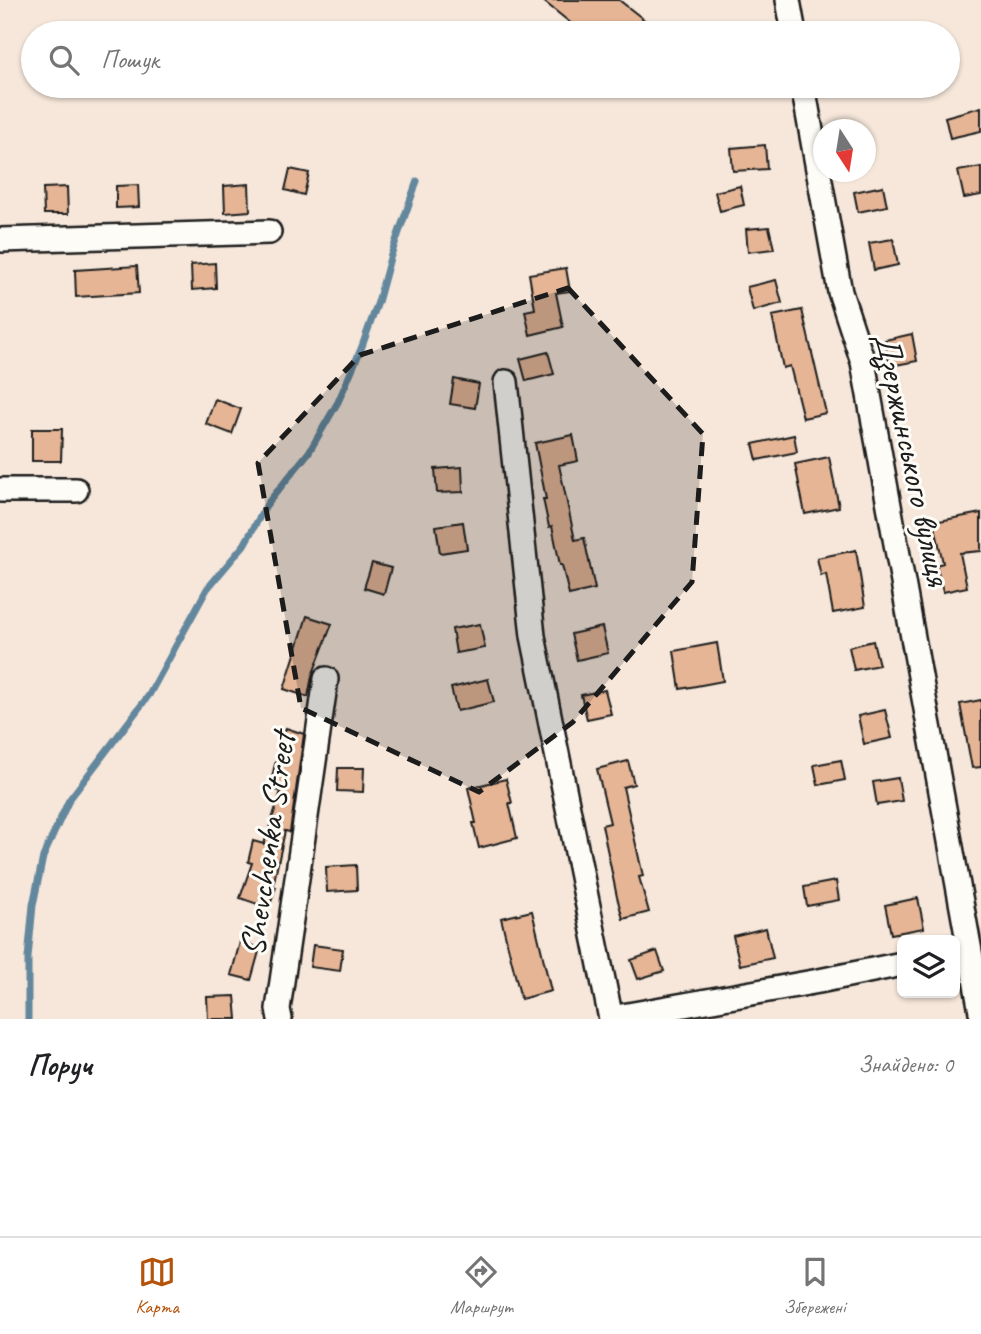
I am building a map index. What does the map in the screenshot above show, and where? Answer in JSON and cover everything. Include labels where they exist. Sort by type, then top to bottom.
[{"type":"street","points":[[788,0],[792,21]]},
{"type":"street","name":"Дзержинського вулиця","points":[[805,98],[840,292],[863,362],[981,1012]]},
{"type":"street","points":[[0,240],[269,232]]},
{"type":"street","points":[[506,382],[533,635],[611,1018],[897,965]]},
{"type":"street","points":[[0,490],[76,490]]},
{"type":"street","name":"Shevchenka Street","points":[[280,1019],[278,1009],[326,679]]},
{"type":"highlighted area","points":[[568,288],[703,434],[692,582],[573,722],[479,792],[301,708],[258,463],[360,355]]},
{"type":"building","points":[[542,0],[619,0],[646,21],[568,21]]},
{"type":"building","points":[[981,107],[981,131],[950,138],[945,117]]},
{"type":"building","points":[[765,145],[767,169],[733,171],[731,148]]},
{"type":"building","points":[[981,167],[981,195],[964,198],[958,171]]},
{"type":"building","points":[[290,169],[309,173],[304,195],[285,190]]},
{"type":"building","points":[[249,184],[250,211],[225,213],[224,186]]},
{"type":"building","points":[[138,185],[139,207],[116,208],[116,186]]},
{"type":"building","points":[[740,186],[744,205],[720,211],[715,192]]},
{"type":"building","points":[[883,186],[887,206],[858,212],[854,192]]},
{"type":"building","points":[[67,187],[68,214],[44,214],[43,188]]},
{"type":"building","points":[[769,227],[774,249],[748,252],[746,229]]},
{"type":"building","points":[[893,239],[898,265],[874,270],[869,243]]},
{"type":"building","points":[[215,263],[216,288],[192,290],[191,265]]},
{"type":"building","points":[[137,266],[139,293],[76,297],[75,270]]},
{"type":"building","points":[[566,268],[570,291],[556,293],[563,327],[530,335],[525,311],[535,309],[529,274]]},
{"type":"building","points":[[776,280],[782,303],[753,311],[747,287]]},
{"type":"building","points":[[802,310],[826,413],[803,418],[790,366],[783,368],[772,316]]},
{"type":"building","points":[[912,334],[917,361],[890,366],[885,340]]},
{"type":"building","points":[[548,352],[554,374],[526,381],[520,359]]},
{"type":"building","points":[[454,379],[479,384],[475,408],[450,404]]},
{"type":"building","points":[[215,399],[241,409],[232,434],[206,424]]},
{"type":"building","points":[[32,429],[62,429],[61,461],[32,461]]},
{"type":"building","points":[[573,435],[578,461],[559,465],[575,540],[584,538],[595,589],[569,595],[552,526],[549,527],[535,443]]},
{"type":"building","points":[[794,435],[797,452],[757,460],[753,444]]},
{"type":"building","points":[[829,457],[839,507],[805,514],[795,464]]},
{"type":"building","points":[[462,467],[463,492],[437,493],[435,469]]},
{"type":"building","points":[[981,513],[981,551],[960,553],[967,587],[943,592],[936,565],[943,563],[934,522]]},
{"type":"building","points":[[463,522],[467,549],[440,553],[436,526]]},
{"type":"building","points":[[856,550],[865,607],[833,613],[826,574],[821,576],[817,558]]},
{"type":"building","points":[[372,563],[391,568],[384,594],[364,588]]},
{"type":"building","points":[[307,616],[332,624],[312,676],[308,697],[284,689]]},
{"type":"building","points":[[480,624],[485,648],[456,653],[452,629]]},
{"type":"building","points":[[602,627],[608,653],[577,660],[571,634]]},
{"type":"building","points":[[873,641],[879,665],[854,670],[849,647]]},
{"type":"building","points":[[717,643],[723,681],[680,689],[674,651]]},
{"type":"building","points":[[488,679],[494,702],[457,711],[451,688]]},
{"type":"building","points":[[605,690],[611,714],[587,719],[581,695]]},
{"type":"building","points":[[981,700],[981,767],[972,768],[960,704]]},
{"type":"building","points":[[885,710],[892,738],[864,744],[858,716]]},
{"type":"building","points":[[286,728],[304,734],[290,832],[285,831],[273,886],[276,887],[269,908],[240,898],[252,863],[248,862],[253,841],[264,844],[281,791],[270,789]]},
{"type":"building","points":[[841,760],[845,780],[818,785],[814,765]]},
{"type":"building","points":[[628,761],[634,784],[623,787],[643,876],[639,877],[649,912],[623,919],[602,825],[610,823],[597,769]]},
{"type":"building","points":[[338,768],[364,768],[363,792],[337,791]]},
{"type":"building","points":[[898,778],[902,801],[877,805],[873,782]]},
{"type":"building","points":[[506,779],[517,838],[479,848],[468,788]]},
{"type":"building","points":[[356,865],[357,890],[327,892],[326,867]]},
{"type":"building","points":[[836,881],[839,900],[807,906],[804,887]]},
{"type":"building","points":[[918,898],[924,928],[891,934],[885,905]]},
{"type":"building","points":[[532,911],[551,991],[521,999],[501,918]]},
{"type":"building","points":[[766,928],[773,958],[740,965],[733,936]]},
{"type":"building","points":[[240,942],[260,948],[251,980],[231,975]]},
{"type":"building","points":[[313,945],[343,949],[340,971],[310,967]]},
{"type":"building","points":[[657,951],[664,971],[638,979],[631,960]]},
{"type":"building","points":[[235,996],[237,1019],[208,1019],[207,997]]},
{"type":"waterway","points":[[28,1019],[28,958],[33,905],[43,857],[69,800],[149,695],[207,589],[244,545],[267,504],[309,452],[338,402],[378,302],[417,181]]}]
